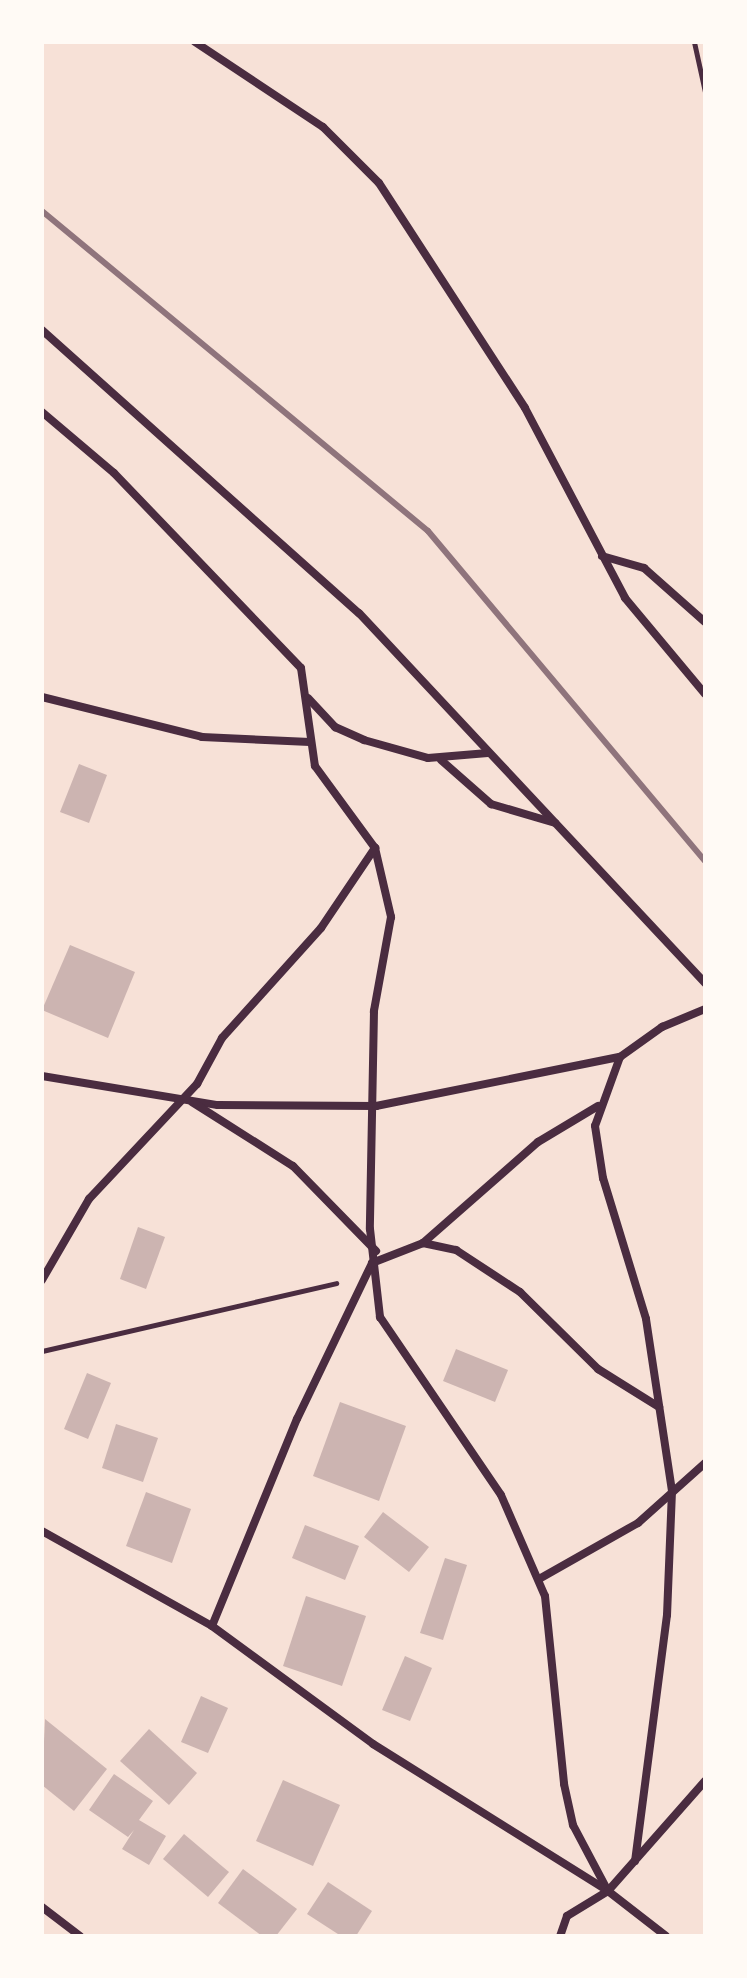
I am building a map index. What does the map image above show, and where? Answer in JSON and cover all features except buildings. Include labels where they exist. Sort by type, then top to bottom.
[{"type":"street","points":[[195,42],[323,127],[379,183],[525,408],[625,598],[705,694]]},
{"type":"street","points":[[42,330],[359,613],[705,983]]},
{"type":"street","points":[[42,412],[114,473],[219,590],[290,654],[308,693],[348,735],[440,759],[488,753]]},
{"type":"street","points":[[602,556],[644,568],[705,622]]},
{"type":"street","points":[[308,693],[310,742],[327,789],[375,848],[391,917],[374,1011],[376,1106],[370,1229],[376,1251],[372,1263],[380,1317],[501,1495],[539,1579],[552,1622],[558,1741],[573,1825],[608,1891]]},
{"type":"street","points":[[42,697],[202,737],[310,742]]},
{"type":"street","points":[[440,759],[491,804],[556,823]]},
{"type":"street","points":[[42,1280],[89,1199],[185,1097],[222,1038],[321,928],[375,848]]},
{"type":"street","points":[[42,1076],[185,1097],[218,1105],[376,1106],[620,1057],[662,1027],[705,1009]]},
{"type":"street","points":[[620,1057],[598,1106],[603,1178],[646,1319],[672,1491],[667,1615],[635,1861]]},
{"type":"street","points":[[185,1097],[293,1166],[376,1251]]},
{"type":"street","points":[[212,1626],[297,1419],[361,1295],[361,1274],[372,1263],[423,1243],[538,1142],[598,1106]]},
{"type":"street","points":[[423,1243],[486,1266],[598,1369],[659,1407]]},
{"type":"street","points":[[539,1579],[575,1566],[705,1463]]},
{"type":"street","points":[[42,1531],[212,1626],[373,1744],[608,1891],[666,1936]]},
{"type":"street","points":[[560,1936],[567,1916],[608,1891],[705,1781]]},
{"type":"street","points":[[42,1907],[80,1936]]},
{"type":"path","points":[[694,42],[705,92]]},
{"type":"path","points":[[42,1351],[297,1296],[361,1274]]},
{"type":"railway","points":[[42,211],[428,531],[705,861]]}]
